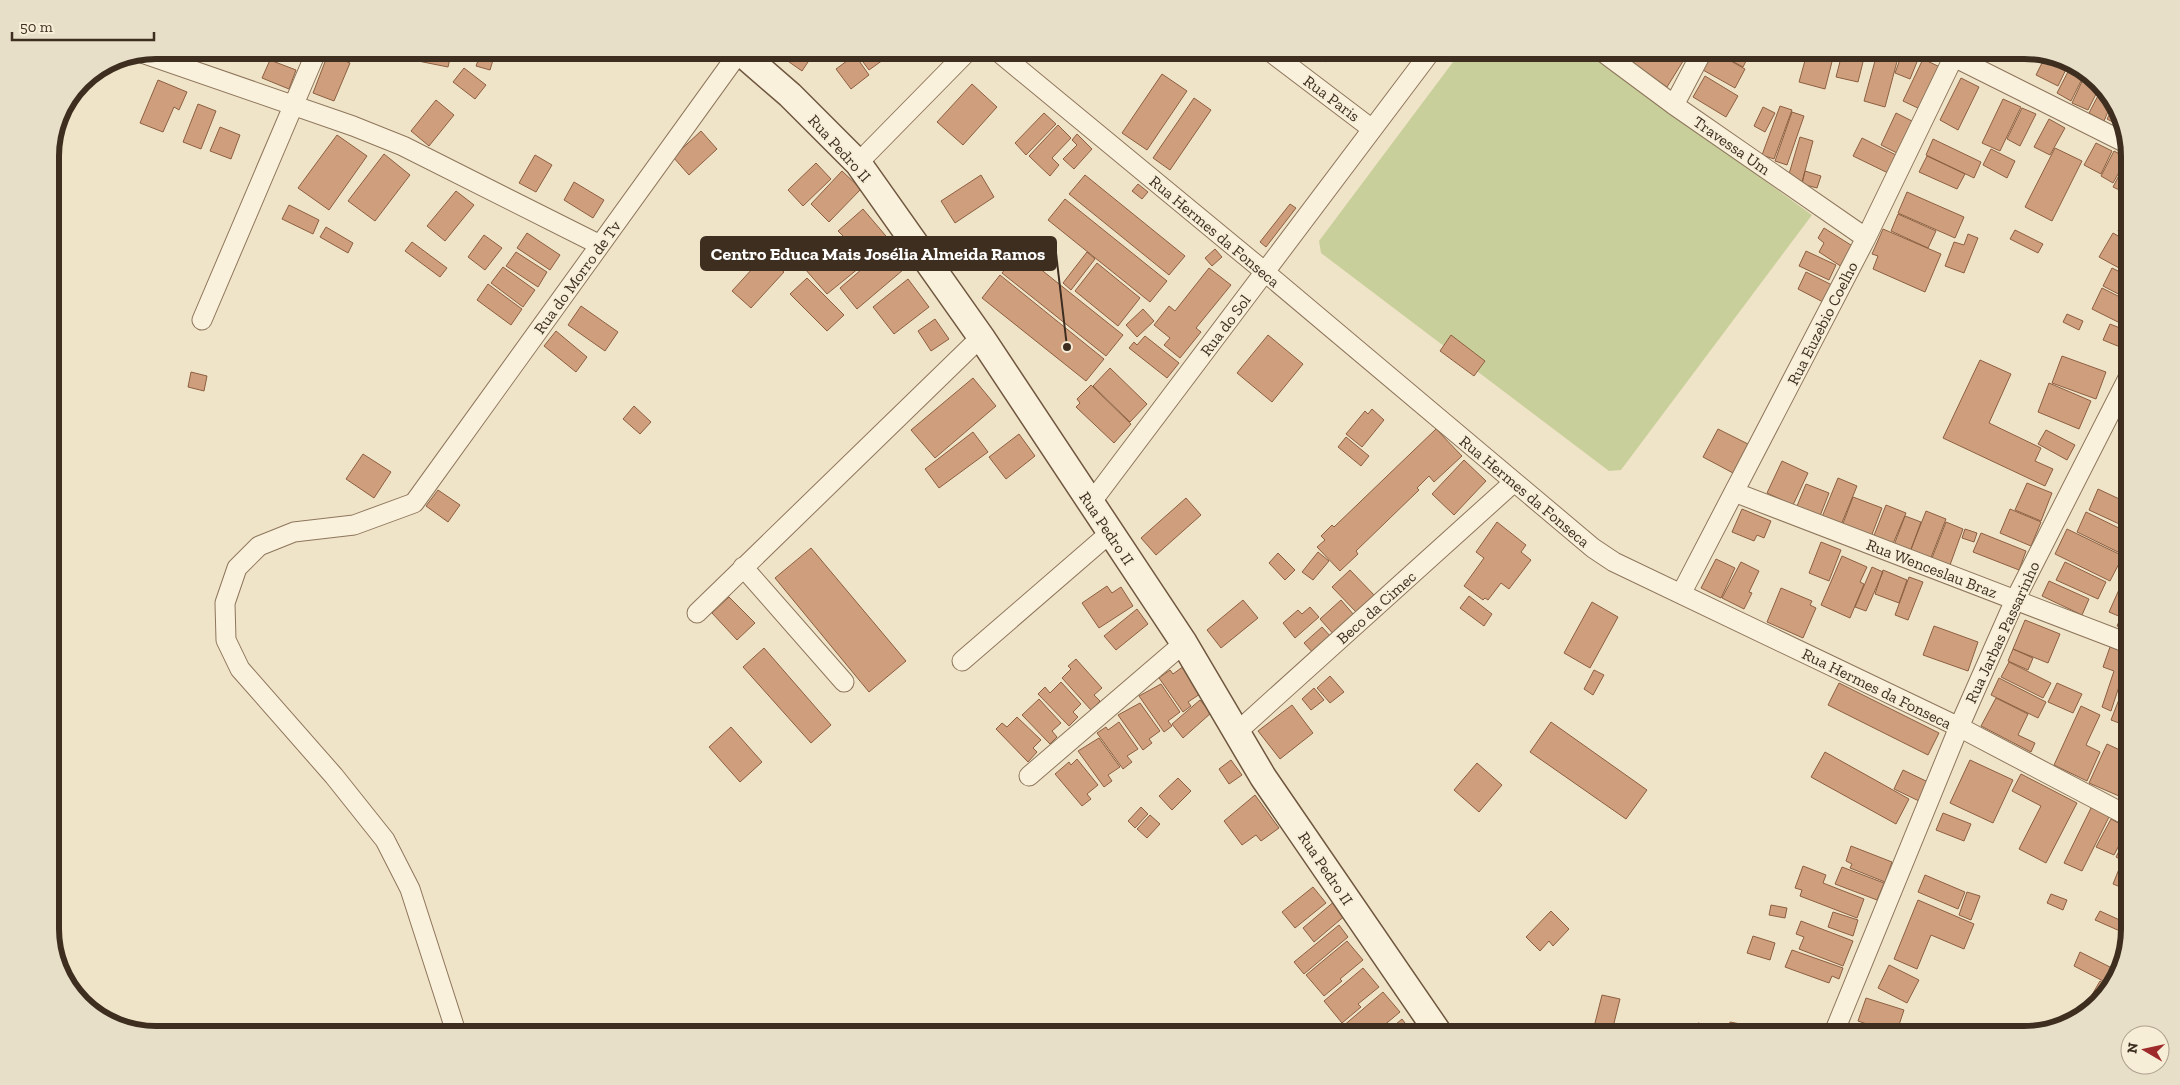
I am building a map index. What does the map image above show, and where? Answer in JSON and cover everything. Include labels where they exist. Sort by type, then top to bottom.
[{"type":"street","points":[[159,59],[353,126],[403,146],[600,245]]},
{"type":"street","points":[[202,320],[313,59]]},
{"type":"street","name":"Rua do Morro de Tv","points":[[454,1026],[410,889],[385,840],[334,776],[240,670],[226,640],[225,603],[237,568],[259,546],[294,532],[354,525],[414,503],[733,59]]},
{"type":"street","name":"Rua Pedro II","points":[[749,59],[790,95],[858,163],[981,337],[1090,504],[1184,642],[1264,777],[1434,1026]]},
{"type":"street","points":[[858,163],[960,59]]},
{"type":"street","name":"Rua Hermes da Fonseca","points":[[1007,59],[1265,272],[1593,548],[1614,562],[1959,727],[2121,811]]},
{"type":"street","name":"Rua Paris","points":[[1280,59],[1372,129]]},
{"type":"street","name":"Rua do Sol","points":[[1090,504],[1425,59]]},
{"type":"street","name":"Travessa Um","points":[[1612,59],[1674,105],[1866,238]]},
{"type":"street","points":[[1674,105],[1698,59]]},
{"type":"street","name":"Rua Euzebio Coelho","points":[[1682,594],[1866,238],[1947,59]]},
{"type":"street","points":[[1964,59],[2119,140]]},
{"type":"street","points":[[697,613],[981,337]]},
{"type":"street","name":"Rua Jarbas Passarinho","points":[[1837,1026],[1959,727],[2015,600],[2121,395]]},
{"type":"street","name":"Beco da Cimec","points":[[1237,732],[1514,482]]},
{"type":"street","name":"Rua Wenceslau Braz","points":[[1734,492],[2121,641]]},
{"type":"street","points":[[962,661],[1110,533]]},
{"type":"street","points":[[743,567],[844,682]]},
{"type":"street","points":[[1029,776],[1184,642]]},
{"type":"green space","points":[[1455,59],[1597,59],[1812,215],[1621,470],[1609,471],[1321,253],[1319,241]]},
{"type":"building","points":[[326,59],[340,59],[350,63],[334,101],[313,93]]},
{"type":"building","points":[[418,59],[450,59],[448,67],[418,61]]},
{"type":"building","points":[[479,59],[493,59],[490,70],[476,66]]},
{"type":"building","points":[[785,59],[810,59],[802,71]]},
{"type":"building","points":[[850,59],[858,59],[869,75],[851,89],[836,69]]},
{"type":"building","points":[[861,59],[884,59],[869,70]]},
{"type":"building","points":[[1634,59],[1684,59],[1667,87],[1632,63]]},
{"type":"building","points":[[1709,59],[1727,59],[1745,69],[1735,88],[1703,70]]},
{"type":"building","points":[[1728,59],[1747,59],[1743,67]]},
{"type":"building","points":[[1805,59],[1833,59],[1825,89],[1799,82]]},
{"type":"building","points":[[1841,59],[1864,59],[1858,82],[1836,77]]},
{"type":"building","points":[[1876,59],[1898,59],[1885,107],[1864,101]]},
{"type":"building","points":[[1900,59],[1918,59],[1910,79],[1895,73]]},
{"type":"building","points":[[1923,59],[1942,68],[1922,110],[1903,101]]},
{"type":"building","points":[[270,60],[296,70],[289,89],[262,78]]},
{"type":"building","points":[[2043,61],[2066,69],[2058,86],[2036,75]]},
{"type":"building","points":[[464,68],[486,85],[475,99],[453,82]]},
{"type":"building","points":[[2069,70],[2082,78],[2071,101],[2057,93]]},
{"type":"building","points":[[1162,74],[1187,91],[1147,150],[1122,133]]},
{"type":"building","points":[[1705,76],[1738,96],[1726,117],[1693,97]]},
{"type":"building","points":[[1961,78],[1979,87],[1958,130],[1940,120]]},
{"type":"building","points":[[2083,79],[2097,92],[2088,110],[2072,103]]},
{"type":"building","points":[[158,80],[187,92],[179,110],[174,107],[163,132],[140,123]]},
{"type":"building","points":[[972,84],[997,107],[963,145],[937,122]]},
{"type":"building","points":[[2099,94],[2109,109],[2104,121],[2089,113]]},
{"type":"building","points":[[1194,98],[1211,110],[1170,170],[1153,158]]},
{"type":"building","points":[[2003,99],[2021,107],[2000,151],[1982,143]]},
{"type":"building","points":[[436,100],[454,115],[429,146],[411,131]]},
{"type":"building","points":[[198,104],[216,111],[201,149],[183,142]]},
{"type":"building","points":[[1780,106],[1792,110],[1774,159],[1762,155]]},
{"type":"building","points":[[1763,107],[1775,113],[1765,132],[1754,126]]},
{"type":"building","points":[[2022,108],[2036,114],[2020,146],[2007,139]]},
{"type":"building","points":[[1792,112],[1804,116],[1787,165],[1775,161]]},
{"type":"building","points":[[2111,112],[2116,124],[2107,119]]},
{"type":"building","points":[[1044,113],[1056,124],[1026,155],[1015,143]]},
{"type":"building","points":[[1896,113],[1914,122],[1899,154],[1881,145]]},
{"type":"building","points":[[2049,119],[2065,128],[2050,155],[2034,147]]},
{"type":"building","points":[[1058,125],[1071,138],[1052,158],[1059,165],[1050,176],[1029,156]]},
{"type":"building","points":[[220,127],[240,135],[231,159],[210,151]]},
{"type":"building","points":[[701,131],[717,149],[689,175],[673,157]]},
{"type":"building","points":[[1077,134],[1092,149],[1074,169],[1063,159],[1077,145],[1072,140]]},
{"type":"building","points":[[337,135],[367,156],[329,210],[298,188]]},
{"type":"building","points":[[1800,137],[1813,141],[1802,182],[1789,174]]},
{"type":"building","points":[[1862,138],[1896,155],[1888,173],[1853,156]]},
{"type":"building","points":[[1933,139],[1981,162],[1974,178],[1926,155]]},
{"type":"building","points":[[2096,143],[2112,151],[2101,174],[2084,165]]},
{"type":"building","points":[[2055,148],[2082,161],[2052,221],[2025,207]]},
{"type":"building","points":[[1991,149],[2015,161],[2007,178],[1983,165]]},
{"type":"building","points":[[2114,151],[2121,155],[2121,169],[2113,183],[2101,176]]},
{"type":"building","points":[[384,154],[410,175],[375,221],[348,201]]},
{"type":"building","points":[[535,155],[552,165],[536,192],[519,183]]},
{"type":"building","points":[[1927,156],[1965,174],[1957,189],[1919,172]]},
{"type":"building","points":[[816,163],[831,179],[803,206],[788,190]]},
{"type":"building","points":[[842,171],[861,189],[829,222],[811,204]]},
{"type":"building","points":[[1805,171],[1821,176],[1817,188],[1802,184]]},
{"type":"building","points":[[2121,172],[2121,191],[2113,187]]},
{"type":"building","points":[[981,175],[994,197],[955,223],[941,201]]},
{"type":"building","points":[[1085,175],[1185,256],[1169,275],[1069,194]]},
{"type":"building","points":[[574,182],[604,200],[593,218],[564,200]]},
{"type":"building","points":[[1138,184],[1148,192],[1142,199],[1132,191]]},
{"type":"building","points":[[456,191],[474,205],[445,241],[427,226]]},
{"type":"building","points":[[1907,192],[1964,217],[1955,238],[1898,213]]},
{"type":"building","points":[[1065,199],[1167,281],[1150,302],[1048,220]]},
{"type":"building","points":[[1290,204],[1296,208],[1266,247],[1260,242]]},
{"type":"building","points":[[289,205],[319,220],[313,234],[282,219]]},
{"type":"building","points":[[863,209],[891,242],[827,294],[805,269],[843,236],[838,231]]},
{"type":"building","points":[[1898,214],[1936,231],[1928,248],[1891,231]]},
{"type":"building","points":[[326,227],[353,243],[348,253],[320,237]]},
{"type":"building","points":[[1824,228],[1854,247],[1842,267],[1819,252],[1824,243],[1818,238]]},
{"type":"building","points":[[1883,229],[1941,254],[1925,292],[1873,269],[1878,256],[1872,254]]},
{"type":"building","points":[[2015,230],[2043,244],[2038,253],[2010,239]]},
{"type":"building","points":[[527,233],[560,255],[550,270],[517,248]]},
{"type":"building","points":[[2113,233],[2121,238],[2121,269],[2099,257]]},
{"type":"building","points":[[1968,234],[1978,238],[1964,273],[1945,266],[1954,242],[1964,245]]},
{"type":"building","points":[[484,235],[502,248],[485,270],[468,257]]},
{"type":"building","points":[[412,242],[447,268],[440,277],[405,251]]},
{"type":"building","points":[[892,243],[910,264],[857,309],[840,288]]},
{"type":"building","points":[[1215,249],[1222,257],[1212,266],[1205,258]]},
{"type":"building","points":[[1806,251],[1836,265],[1829,280],[1799,266]]},
{"type":"building","points":[[516,252],[547,272],[538,287],[506,266]]},
{"type":"building","points":[[1019,252],[1123,335],[1106,356],[1002,273]]},
{"type":"building","points":[[1087,252],[1095,259],[1071,290],[1063,283]]},
{"type":"building","points":[[765,255],[784,272],[751,308],[732,291]]},
{"type":"building","points":[[1097,263],[1140,298],[1118,326],[1075,291]]},
{"type":"building","points":[[503,267],[535,290],[523,307],[491,283]]},
{"type":"building","points":[[1209,268],[1231,285],[1196,328],[1201,332],[1180,358],[1164,345],[1170,338],[1154,325],[1169,306],[1175,311]]},
{"type":"building","points":[[2112,268],[2121,272],[2121,295],[2103,286]]},
{"type":"building","points":[[1806,272],[1832,285],[1823,302],[1798,289]]},
{"type":"building","points":[[1000,275],[1104,359],[1086,381],[982,298]]},
{"type":"building","points":[[807,278],[844,315],[827,331],[790,294]]},
{"type":"building","points":[[908,279],[929,307],[894,334],[873,307]]},
{"type":"building","points":[[488,284],[522,309],[511,325],[477,300]]},
{"type":"building","points":[[2102,288],[2121,298],[2121,324],[2092,309]]},
{"type":"building","points":[[581,306],[618,332],[605,351],[568,325]]},
{"type":"building","points":[[1143,309],[1154,321],[1137,337],[1126,325]]},
{"type":"building","points":[[2067,314],[2083,321],[2079,330],[2063,322]]},
{"type":"building","points":[[935,319],[949,339],[931,351],[918,331]]},
{"type":"building","points":[[2110,324],[2121,328],[2121,347],[2103,340]]},
{"type":"building","points":[[556,331],[587,357],[576,372],[544,346]]},
{"type":"building","points":[[1268,335],[1303,364],[1272,402],[1237,373]]},
{"type":"building","points":[[1451,335],[1485,361],[1474,376],[1440,351]]},
{"type":"building","points":[[1145,336],[1179,363],[1167,378],[1129,348],[1134,342],[1137,345]]},
{"type":"building","points":[[2062,356],[2106,372],[2096,399],[2052,383]]},
{"type":"building","points":[[1980,360],[2011,374],[1989,423],[2041,448],[2035,461],[2053,469],[2045,486],[1943,438]]},
{"type":"building","points":[[1110,368],[1147,404],[1130,422],[1093,386]]},
{"type":"building","points":[[191,372],[207,376],[204,391],[188,387]]},
{"type":"building","points":[[973,378],[996,406],[935,458],[911,430]]},
{"type":"building","points":[[2049,383],[2091,401],[2079,429],[2038,412]]},
{"type":"building","points":[[1091,385],[1131,424],[1114,443],[1076,407],[1080,403],[1077,399]]},
{"type":"building","points":[[634,406],[651,422],[640,434],[623,419]]},
{"type":"building","points":[[1372,409],[1384,420],[1362,447],[1346,434],[1365,411],[1368,414]]},
{"type":"building","points":[[1436,429],[1462,456],[1434,482],[1429,476],[1417,488],[1419,490],[1356,551],[1358,554],[1340,571],[1317,547],[1325,540],[1321,536],[1332,525],[1334,527]]},
{"type":"building","points":[[1718,429],[1748,444],[1733,473],[1703,457]]},
{"type":"building","points":[[2046,430],[2075,445],[2067,460],[2038,444]]},
{"type":"building","points":[[973,432],[988,452],[939,488],[925,469]]},
{"type":"building","points":[[1019,434],[1035,456],[1006,479],[989,457]]},
{"type":"building","points":[[1346,437],[1369,456],[1361,466],[1338,447]]},
{"type":"building","points":[[363,454],[391,472],[374,498],[346,479]]},
{"type":"building","points":[[1464,460],[1486,481],[1454,515],[1432,494]]},
{"type":"building","points":[[1782,461],[1808,473],[1793,505],[1767,493]]},
{"type":"building","points":[[1838,478],[1857,486],[1841,525],[1822,517]]},
{"type":"building","points":[[2027,483],[2052,493],[2041,521],[2015,510]]},
{"type":"building","points":[[1806,484],[1829,493],[1820,516],[1797,506]]},
{"type":"building","points":[[2098,489],[2121,500],[2121,525],[2089,510]]},
{"type":"building","points":[[438,490],[460,505],[448,522],[426,506]]},
{"type":"building","points":[[1853,497],[1882,508],[1871,537],[1842,526]]},
{"type":"building","points":[[1186,498],[1201,515],[1156,555],[1141,538]]},
{"type":"building","points":[[1886,505],[1906,513],[1892,546],[1873,538]]},
{"type":"building","points":[[1742,509],[1771,521],[1764,538],[1757,535],[1754,541],[1732,532]]},
{"type":"building","points":[[2010,509],[2041,522],[2031,546],[2000,533]]},
{"type":"building","points":[[1926,511],[1946,519],[1930,560],[1910,552]]},
{"type":"building","points":[[2086,512],[2121,529],[2120,553],[2077,532]]},
{"type":"building","points":[[1905,516],[1921,522],[1910,552],[1894,545]]},
{"type":"building","points":[[1497,522],[1526,545],[1521,552],[1531,560],[1509,589],[1501,583],[1488,600],[1485,598],[1483,600],[1464,586],[1484,558],[1476,552]]},
{"type":"building","points":[[1946,522],[1963,529],[1950,565],[1932,558]]},
{"type":"building","points":[[1965,529],[1977,533],[1974,542],[1962,538]]},
{"type":"building","points":[[2067,529],[2121,555],[2121,560],[2110,581],[2055,554]]},
{"type":"building","points":[[1981,533],[2026,551],[2019,570],[1973,552]]},
{"type":"building","points":[[1821,542],[1841,550],[1829,581],[1809,573]]},
{"type":"building","points":[[811,548],[906,661],[869,692],[775,578]]},
{"type":"building","points":[[1318,552],[1329,561],[1313,580],[1302,572]]},
{"type":"building","points":[[1278,553],[1295,570],[1285,580],[1269,563]]},
{"type":"building","points":[[1842,556],[1867,567],[1860,582],[1864,584],[1850,618],[1821,605]]},
{"type":"building","points":[[1716,559],[1735,568],[1721,598],[1701,588]]},
{"type":"building","points":[[1741,562],[1759,571],[1749,592],[1752,593],[1744,609],[1722,598]]},
{"type":"building","points":[[2065,562],[2106,582],[2098,599],[2056,580]]},
{"type":"building","points":[[1872,567],[1883,572],[1866,611],[1855,607]]},
{"type":"building","points":[[1350,570],[1375,596],[1357,613],[1332,587]]},
{"type":"building","points":[[1883,570],[1907,580],[1899,603],[1875,594]]},
{"type":"building","points":[[1909,577],[1923,582],[1908,620],[1895,615]]},
{"type":"building","points":[[2049,581],[2089,599],[2082,615],[2042,596]]},
{"type":"building","points":[[2121,585],[2121,617],[2109,612]]},
{"type":"building","points":[[1107,586],[1112,593],[1121,587],[1133,606],[1099,628],[1082,603]]},
{"type":"building","points":[[1781,588],[1812,601],[1810,605],[1816,608],[1803,638],[1767,622]]},
{"type":"building","points":[[1469,596],[1492,614],[1484,626],[1460,608]]},
{"type":"building","points":[[729,597],[755,623],[737,640],[712,613]]},
{"type":"building","points":[[1243,600],[1258,618],[1221,648],[1207,630]]},
{"type":"building","points":[[1341,600],[1354,615],[1336,637],[1320,619]]},
{"type":"building","points":[[1592,602],[1618,617],[1590,668],[1564,653]]},
{"type":"building","points":[[1310,607],[1319,617],[1295,638],[1283,623],[1298,610],[1302,614]]},
{"type":"building","points":[[1137,609],[1148,624],[1116,650],[1104,636]]},
{"type":"building","points":[[2121,617],[2121,628],[2117,626]]},
{"type":"building","points":[[2025,620],[2060,634],[2048,663],[2013,649]]},
{"type":"building","points":[[1934,626],[1978,642],[1968,671],[1923,655]]},
{"type":"building","points":[[1322,627],[1332,638],[1314,654],[1304,643]]},
{"type":"building","points":[[2110,647],[2121,650],[2121,680],[2111,711],[2102,707],[2114,671],[2103,667]]},
{"type":"building","points":[[764,648],[831,725],[811,743],[743,667]]},
{"type":"building","points":[[2013,649],[2033,658],[2028,670],[2008,661]]},
{"type":"building","points":[[1076,659],[1102,688],[1094,695],[1100,701],[1091,710],[1062,678],[1071,669],[1068,666]]},
{"type":"building","points":[[2009,662],[2051,683],[2043,698],[2001,677]]},
{"type":"building","points":[[1184,666],[1203,692],[1188,702],[1191,706],[1183,712],[1159,678],[1170,670],[1173,674]]},
{"type":"building","points":[[1594,670],[1604,675],[1593,695],[1584,689]]},
{"type":"building","points":[[1330,676],[1344,692],[1330,703],[1317,688]]},
{"type":"building","points":[[1999,678],[2046,702],[2038,718],[1991,695]]},
{"type":"building","points":[[1061,682],[1081,704],[1073,712],[1078,717],[1069,726],[1038,694],[1045,687],[1050,693]]},
{"type":"building","points":[[1839,683],[1939,733],[1928,755],[1828,705]]},
{"type":"building","points":[[2057,683],[2082,694],[2073,713],[2048,702]]},
{"type":"building","points":[[1161,684],[1180,712],[1168,721],[1172,726],[1164,732],[1139,696]]},
{"type":"building","points":[[1314,688],[1324,700],[1311,710],[1302,699]]},
{"type":"building","points":[[2121,694],[2121,724],[2111,720]]},
{"type":"building","points":[[1996,698],[2028,714],[2018,735],[2035,743],[2031,752],[1981,726]]},
{"type":"building","points":[[1039,699],[1061,723],[1052,731],[1057,737],[1050,744],[1022,715]]},
{"type":"building","points":[[1200,700],[1211,713],[1183,738],[1172,724]]},
{"type":"building","points":[[1140,703],[1160,731],[1149,739],[1152,743],[1143,750],[1118,715]]},
{"type":"building","points":[[1292,705],[1313,733],[1280,759],[1258,731]]},
{"type":"building","points":[[2081,706],[2100,715],[2086,745],[2100,752],[2087,781],[2054,765]]},
{"type":"building","points":[[1017,717],[1041,740],[1033,748],[1037,752],[1028,762],[996,729],[1002,723],[1007,727]]},
{"type":"building","points":[[1119,722],[1138,749],[1127,756],[1132,762],[1123,769],[1097,733],[1106,727],[1108,730]]},
{"type":"building","points":[[1551,722],[1647,790],[1626,819],[1530,752]]},
{"type":"building","points":[[731,727],[762,762],[740,782],[709,747]]},
{"type":"building","points":[[1099,738],[1120,767],[1108,775],[1112,781],[1104,787],[1078,751]]},
{"type":"building","points":[[2107,744],[2121,751],[2121,791],[2119,796],[2089,783]]},
{"type":"building","points":[[1825,752],[1909,799],[1896,824],[1811,777]]},
{"type":"building","points":[[1077,759],[1098,785],[1087,794],[1091,799],[1082,806],[1055,774],[1069,762],[1071,765]]},
{"type":"building","points":[[1231,760],[1242,775],[1229,784],[1219,769]]},
{"type":"building","points":[[1970,760],[2013,780],[1993,823],[1950,803]]},
{"type":"building","points":[[1477,763],[1502,785],[1479,812],[1454,790]]},
{"type":"building","points":[[1903,770],[1928,782],[1919,801],[1894,789]]},
{"type":"building","points":[[2021,774],[2077,803],[2046,863],[2019,849],[2041,806],[2012,791]]},
{"type":"building","points":[[1178,778],[1191,791],[1172,810],[1159,796]]},
{"type":"building","points":[[1255,795],[1279,828],[1261,841],[1256,835],[1242,845],[1224,821]]},
{"type":"building","points":[[2092,806],[2110,815],[2082,871],[2064,863]]},
{"type":"building","points":[[1141,807],[1148,814],[1135,828],[1128,821]]},
{"type":"building","points":[[1943,813],[1971,824],[1964,841],[1936,830]]},
{"type":"building","points":[[1150,815],[1160,824],[1147,838],[1137,829]]},
{"type":"building","points":[[2111,819],[2121,824],[2121,842],[2114,855],[2096,847]]},
{"type":"building","points":[[1851,846],[1892,862],[1885,882],[1850,868],[1852,864],[1846,861]]},
{"type":"building","points":[[2121,847],[2121,860],[2116,857]]},
{"type":"building","points":[[2121,864],[2121,887],[2113,884]]},
{"type":"building","points":[[1803,866],[1826,875],[1823,883],[1864,899],[1857,918],[1800,896],[1802,890],[1795,888]]},
{"type":"building","points":[[1842,867],[1884,883],[1877,900],[1835,884]]},
{"type":"building","points":[[1925,875],[1965,892],[1958,909],[1918,892]]},
{"type":"building","points":[[1313,887],[1326,903],[1295,928],[1282,912]]},
{"type":"building","points":[[1967,892],[1980,896],[1971,920],[1959,915]]},
{"type":"building","points":[[2051,894],[2067,900],[2063,910],[2047,903]]},
{"type":"building","points":[[1336,900],[1347,914],[1314,942],[1303,928]]},
{"type":"building","points":[[1918,900],[1974,924],[1964,949],[1931,935],[1917,969],[1894,959]]},
{"type":"building","points":[[1771,905],[1787,908],[1785,918],[1769,915]]},
{"type":"building","points":[[1551,911],[1569,929],[1553,946],[1549,941],[1540,951],[1526,937]]},
{"type":"building","points":[[2100,911],[2121,921],[2121,929],[2120,931],[2095,920]]},
{"type":"building","points":[[1833,912],[1858,920],[1853,936],[1828,927]]},
{"type":"building","points":[[1801,921],[1853,941],[1843,966],[1799,949],[1804,937],[1796,934]]},
{"type":"building","points":[[1339,925],[1348,937],[1304,974],[1294,962]]},
{"type":"building","points":[[1753,936],[1775,943],[1770,960],[1747,953]]},
{"type":"building","points":[[1347,941],[1363,960],[1340,979],[1342,981],[1324,996],[1306,975]]},
{"type":"building","points":[[1792,950],[1843,968],[1839,979],[1832,976],[1829,983],[1785,967]]},
{"type":"building","points":[[2080,952],[2113,968],[2105,982],[2074,966]]},
{"type":"building","points":[[1889,965],[1919,980],[1907,1003],[1878,988]]},
{"type":"building","points":[[1363,968],[1379,987],[1358,1004],[1361,1007],[1342,1023],[1324,1001]]},
{"type":"building","points":[[2100,981],[2104,984],[2097,993],[2089,1000]]},
{"type":"building","points":[[1383,992],[1400,1012],[1383,1026],[1343,1026]]},
{"type":"building","points":[[1602,995],[1620,999],[1613,1026],[1594,1026]]},
{"type":"building","points":[[1866,998],[1904,1010],[1899,1026],[1873,1026],[1858,1021]]},
{"type":"building","points":[[1402,1019],[1407,1026],[1394,1026]]},
{"type":"building","points":[[1730,1022],[1746,1025],[1746,1026],[1729,1026]]},
{"type":"building","points":[[1698,1023],[1710,1026],[1697,1026]]},
{"type":"place","name":"Centro Educa Mais Josélia Almeida Ramos","points":[[1067,347]]}]
